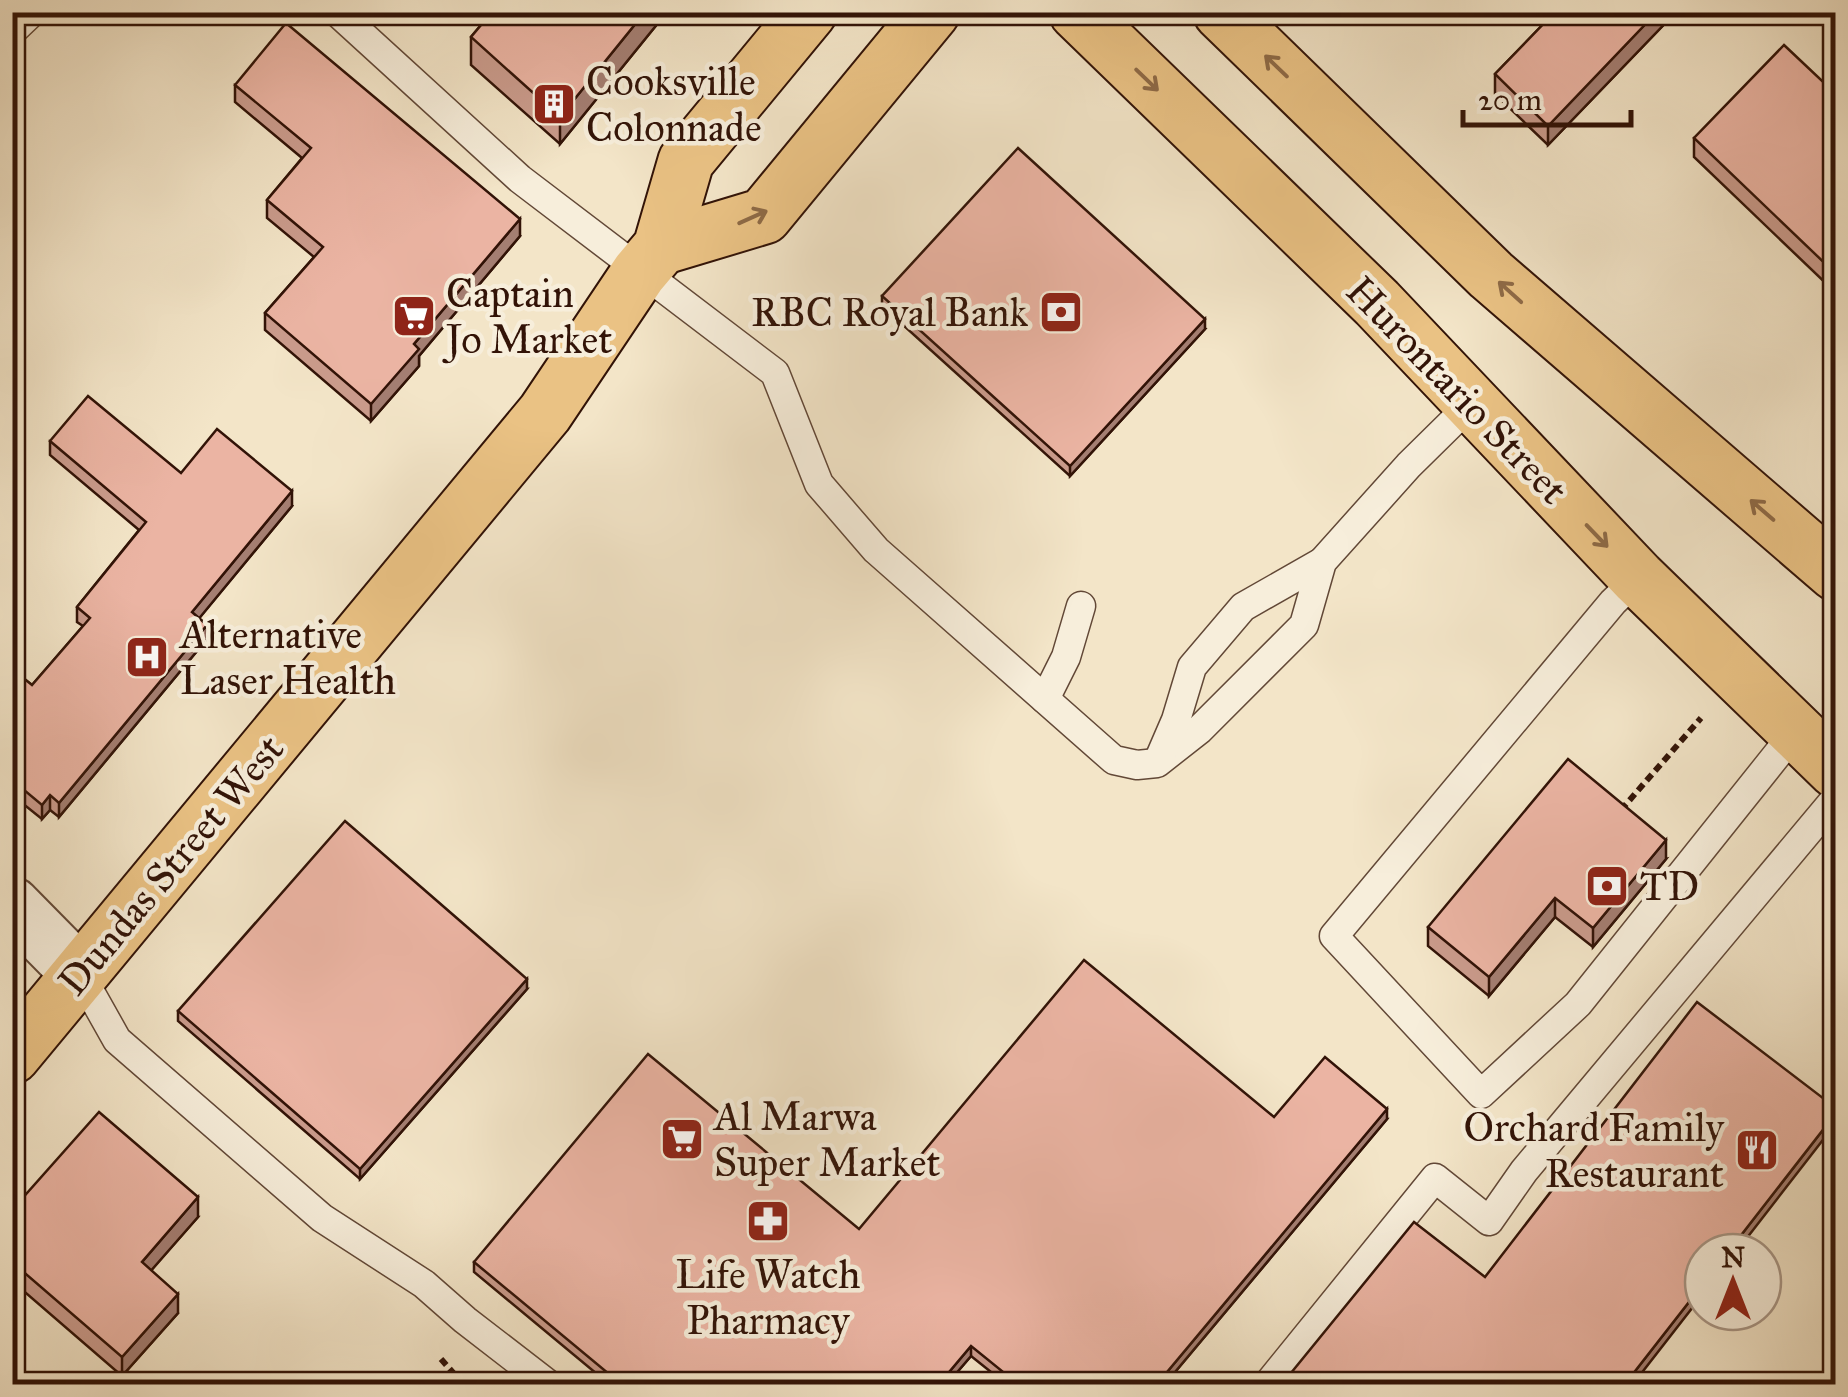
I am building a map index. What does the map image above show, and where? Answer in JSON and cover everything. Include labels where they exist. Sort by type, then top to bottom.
[{"type":"main road","name":"Dundas Street West","points":[[12,1056],[546,414],[650,260],[686,161],[809,12]]},
{"type":"main road","points":[[650,260],[764,216],[932,12]]},
{"type":"main road","name":"Hurontario Street","points":[[1077,12],[1377,304],[1638,578],[1836,770]]},
{"type":"main road","points":[[1221,12],[1492,274],[1836,574]]},
{"type":"street","points":[[12,905],[80,974]]},
{"type":"lane","points":[[12,30],[32,12]]},
{"type":"lane","points":[[337,12],[520,179],[650,260],[775,374],[819,484],[876,550],[1114,760],[1138,765],[1157,763],[1199,730],[1304,625],[1322,562]]},
{"type":"lane","points":[[1157,763],[1176,720],[1192,667],[1243,606],[1322,562],[1409,465],[1472,403]]},
{"type":"lane","points":[[1638,578],[1334,936],[1481,1094],[1578,1004],[1796,731]]},
{"type":"lane","points":[[1045,699],[1066,657],[1081,606]]},
{"type":"lane","points":[[1268,1384],[1435,1178],[1489,1221],[1524,1171],[1836,798]]},
{"type":"lane","points":[[80,974],[117,1040],[322,1218],[424,1284],[548,1384]]},
{"type":"path","points":[[1615,816],[1702,716]]},
{"type":"path","points":[[456,1378],[463,1384]]},
{"type":"building","name":"Cooksville Colonnade","points":[[492,12],[645,12],[560,117],[471,37]]},
{"type":"building","points":[[1555,12],[1657,12],[1548,126],[1495,74]]},
{"type":"building","points":[[286,23],[520,219],[414,344],[419,349],[371,404],[265,313],[323,247],[267,200],[311,148],[235,85]]},
{"type":"building","points":[[1784,45],[1836,94],[1836,274],[1694,138]]},
{"type":"building","points":[[1018,148],[1205,319],[1070,466],[882,296]]},
{"type":"building","points":[[88,396],[181,473],[217,429],[292,491],[192,612],[207,625],[59,803],[50,795],[42,805],[12,780],[12,669],[32,685],[90,618],[77,607],[146,522],[50,441]]},
{"type":"building","points":[[1568,759],[1666,840],[1593,928],[1555,898],[1489,977],[1428,927]]},
{"type":"building","points":[[345,821],[527,979],[360,1169],[178,1011]]},
{"type":"building","points":[[1084,960],[1274,1117],[1325,1057],[1387,1109],[1157,1384],[1018,1384],[971,1346],[939,1384],[621,1384],[474,1262],[648,1054],[859,1229]]},
{"type":"building","points":[[1697,1002],[1836,1108],[1744,1232],[1683,1232],[1683,1310],[1625,1384],[1282,1384],[1414,1222],[1485,1277]]},
{"type":"building","points":[[99,1112],[198,1197],[142,1262],[178,1294],[122,1357],[12,1262],[12,1210]]},
{"type":"place","name":"Cooksville Colonnade","points":[[554,104]]},
{"type":"place","name":"RBC Royal Bank","points":[[1061,312]]},
{"type":"place","name":"Captain Jo Market","points":[[414,316]]},
{"type":"place","name":"Alternative Laser Health","points":[[147,657]]},
{"type":"place","name":"TD","points":[[1607,886]]},
{"type":"place","name":"Al Marwa Super Market","points":[[682,1139]]},
{"type":"place","name":"Orchard Family Restaurant","points":[[1757,1150]]},
{"type":"place","name":"Life Watch Pharmacy","points":[[768,1221]]}]
